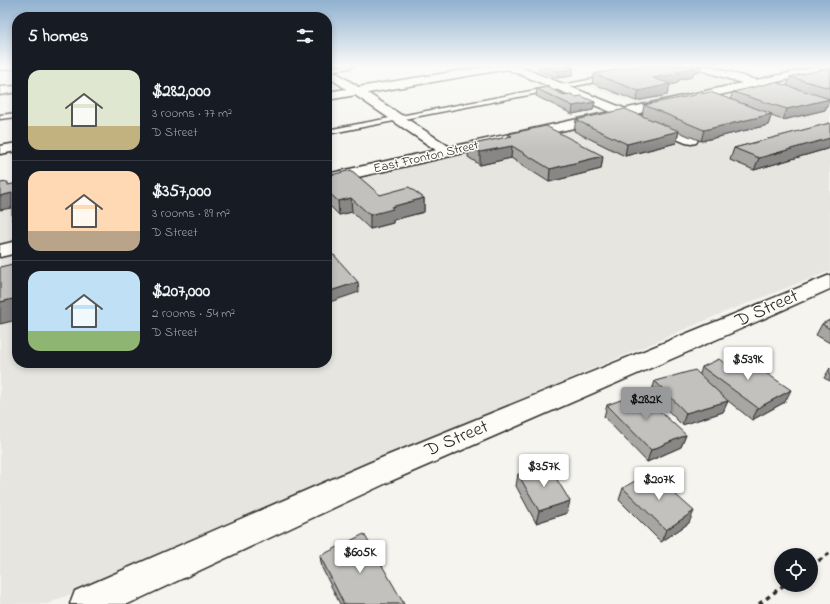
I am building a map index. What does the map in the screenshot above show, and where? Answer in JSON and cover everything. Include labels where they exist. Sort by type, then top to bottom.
[{"type":"street","points":[[362,94],[448,152]]},
{"type":"street","points":[[578,94],[691,140]]},
{"type":"street","name":"East Fronton Street","points":[[332,178],[706,94]]},
{"type":"street","points":[[0,150],[12,148]]},
{"type":"street","points":[[0,251],[12,248]]},
{"type":"street","name":"D Street","points":[[88,604],[380,472],[721,329],[830,281]]},
{"type":"lane","points":[[332,131],[523,94]]},
{"type":"lane","points":[[0,117],[12,116]]},
{"type":"path","points":[[818,561],[830,553]]},
{"type":"path","points":[[759,604],[775,592]]},
{"type":"shaded area","points":[[611,94],[830,94],[830,271],[725,312],[47,604],[0,604],[0,194],[12,192],[12,368],[332,368],[332,173],[641,105]]},
{"type":"building","points":[[548,94],[571,94],[576,97],[581,96],[595,102],[573,106]]},
{"type":"building","points":[[699,94],[716,94],[772,114],[704,130],[644,105]]},
{"type":"building","points":[[740,94],[814,94],[830,99],[787,109]]},
{"type":"building","points":[[625,109],[679,131],[627,144],[576,120]]},
{"type":"building","points":[[830,123],[830,138],[759,158],[734,148]]},
{"type":"building","points":[[546,126],[603,156],[550,169],[512,146],[480,152],[469,145],[512,136],[508,134]]},
{"type":"building","points":[[351,170],[380,195],[409,187],[424,198],[391,207],[393,209],[370,215],[351,198],[338,201],[332,196],[332,175]]},
{"type":"building","points":[[8,182],[8,185],[12,184],[12,193],[0,196],[0,183]]},
{"type":"building","points":[[334,255],[358,282],[332,290],[332,256]]},
{"type":"building","points":[[12,264],[12,299],[0,302],[0,267]]},
{"type":"building","points":[[830,320],[830,329],[822,324]]},
{"type":"building","points":[[744,358],[791,390],[758,408],[702,367],[719,359],[728,366]]},
{"type":"building","points":[[695,370],[728,401],[686,413],[655,381]]},
{"type":"building","points":[[640,393],[686,435],[651,450],[607,405]]},
{"type":"building","points":[[548,465],[570,501],[539,511],[518,474]]},
{"type":"building","points":[[650,472],[694,511],[666,530],[623,488]]},
{"type":"building","points":[[364,534],[404,604],[344,604],[320,556]]}]
